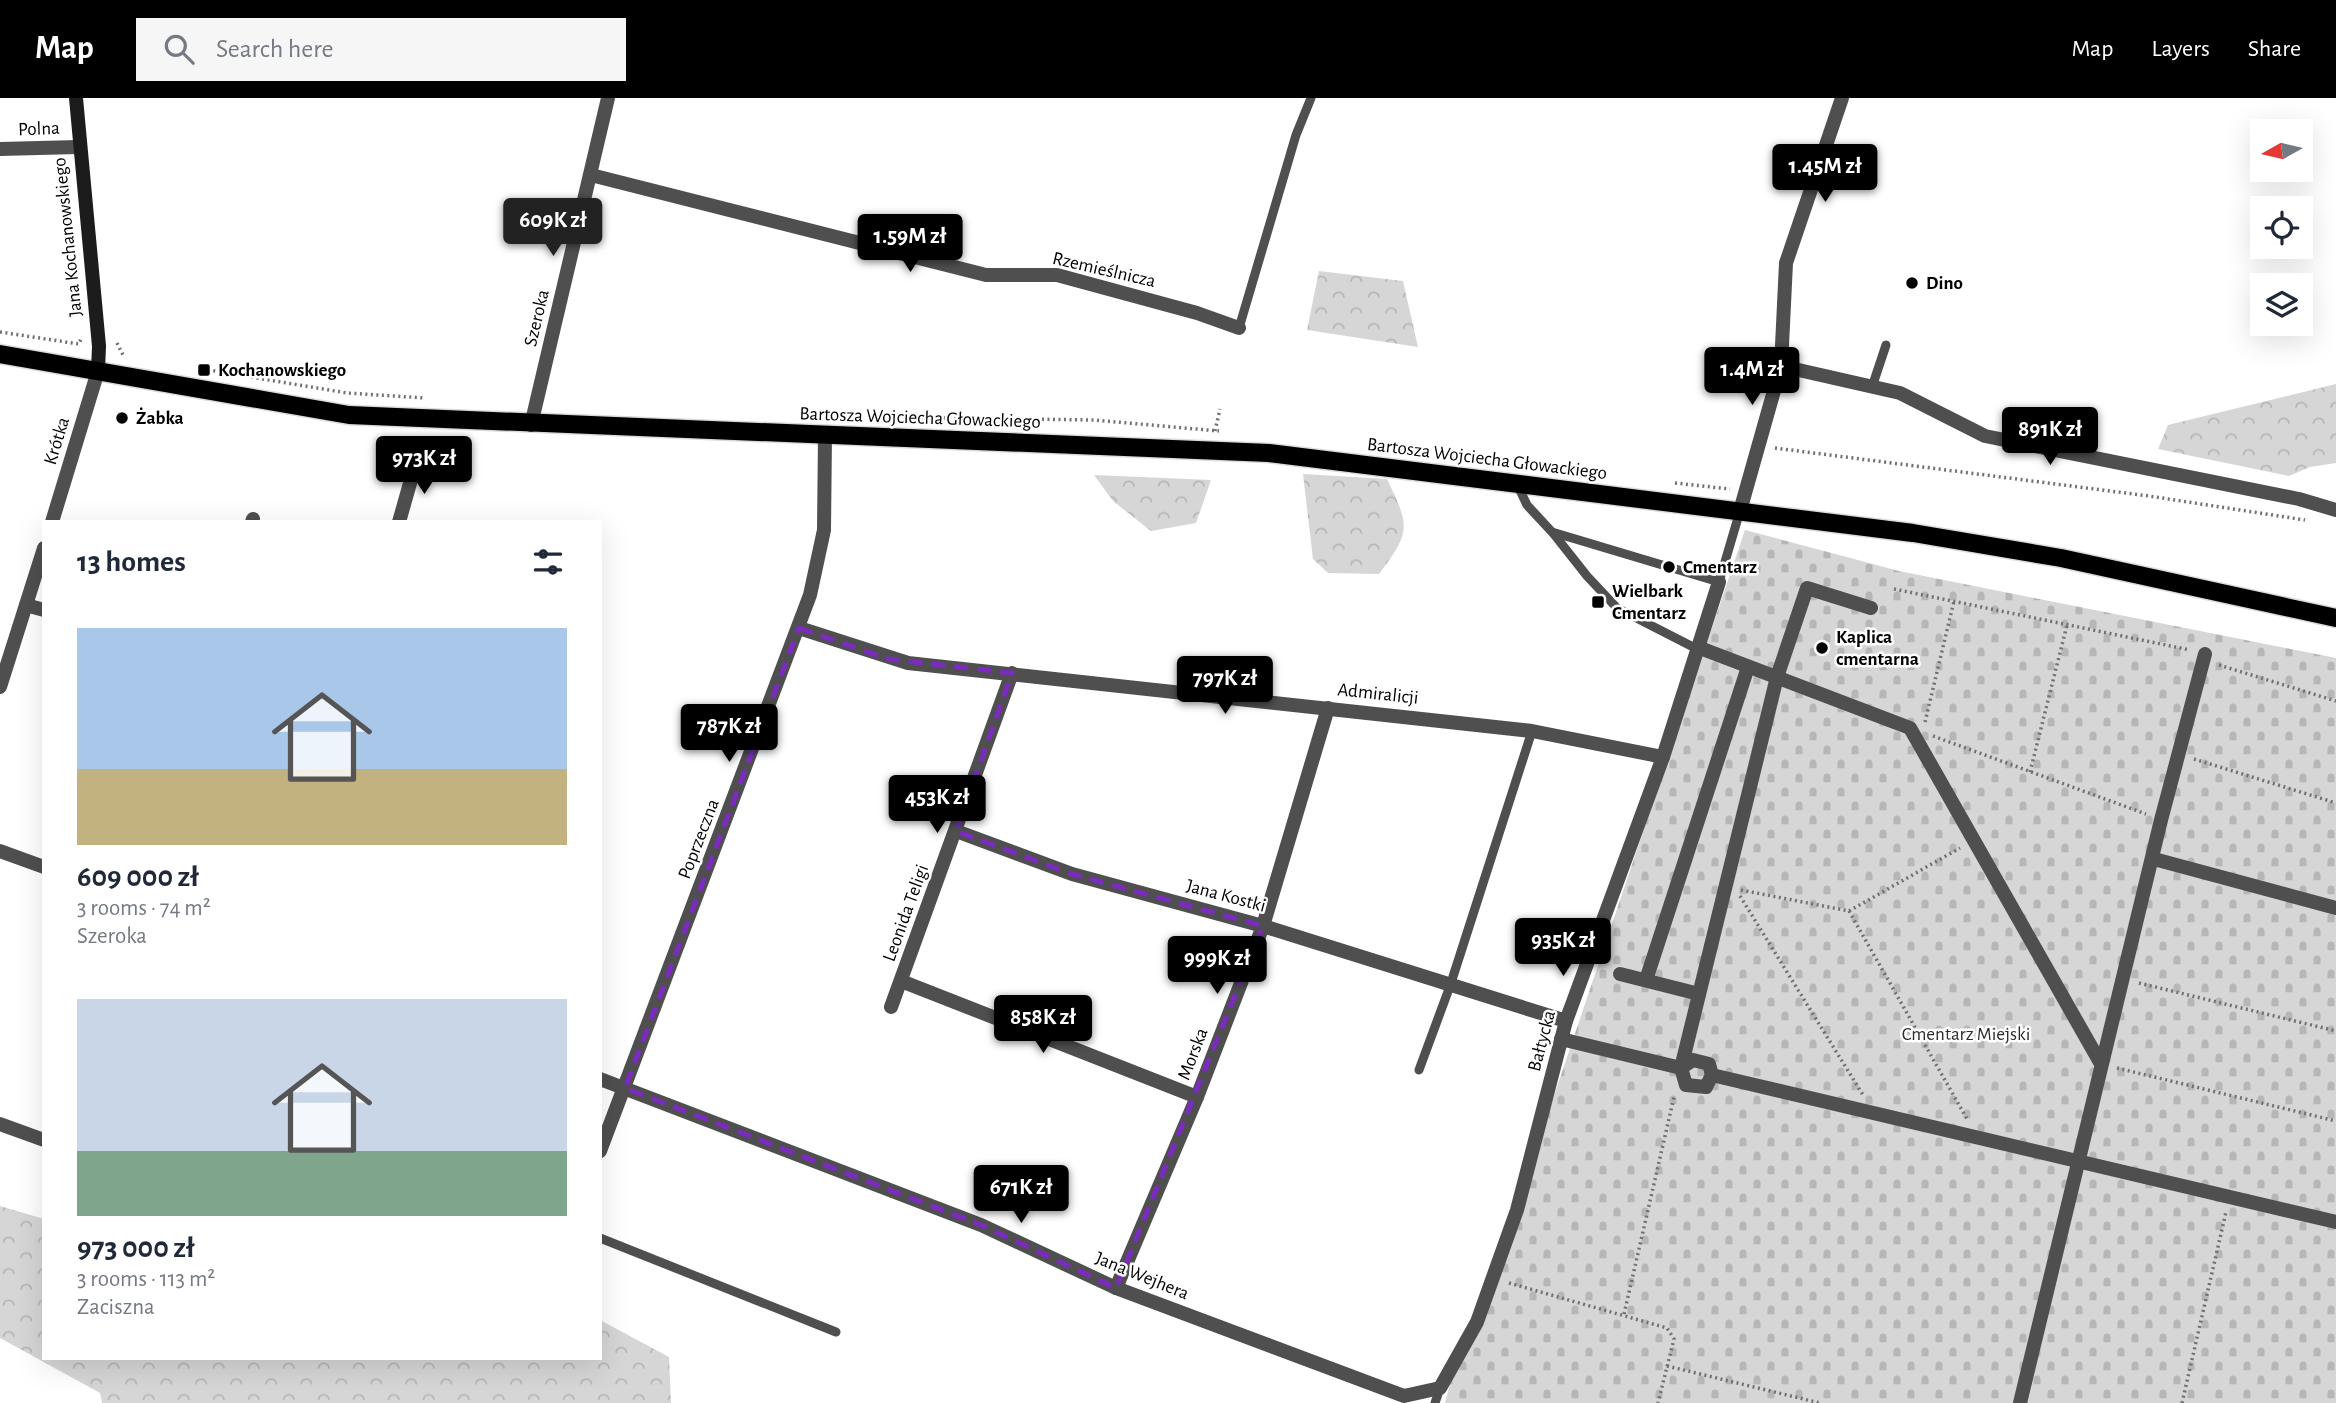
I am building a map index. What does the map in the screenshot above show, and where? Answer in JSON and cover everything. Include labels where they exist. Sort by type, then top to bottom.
[{"type":"main road","name":"Bartosza Wojciecha Głowackiego","points":[[0,354],[349,415],[531,425],[1269,453],[1840,524],[2061,558],[2336,618]]},
{"type":"street","name":"Jana Kochanowskiego","points":[[76,98],[78,147],[99,346],[98,371]]},
{"type":"street","name":"Szeroka","points":[[531,425],[608,98]]},
{"type":"street","points":[[1740,511],[1781,366],[1786,262],[1842,98]]},
{"type":"street","name":"Polna","points":[[0,149],[78,147]]},
{"type":"street","name":"Rzemieślnicza","points":[[591,175],[986,275],[1057,275],[1197,313],[1239,328]]},
{"type":"street","points":[[1781,366],[1900,393],[1985,436],[2299,499],[2336,510]]},
{"type":"street","name":"Krótka","points":[[53,520],[98,371]]},
{"type":"street","name":"Poprzeczna","points":[[602,1146],[799,628],[822,544],[825,436]]},
{"type":"street","points":[[401,520],[416,462]]},
{"type":"street","points":[[0,687],[42,554]]},
{"type":"street","name":"Bałtycka","points":[[1440,1388],[1477,1322],[1493,1279],[1523,1191],[1566,1021],[1663,757],[1719,582]]},
{"type":"street","points":[[1681,1068],[1777,677],[1807,588],[1871,608]]},
{"type":"street","points":[[26,605],[42,609]]},
{"type":"street","name":"Admiralicji","points":[[799,628],[898,661],[1119,688],[1532,731],[1663,757]]},
{"type":"street","points":[[1699,649],[1910,728],[2101,1064]]},
{"type":"street","points":[[2020,1403],[2077,1159],[2204,657]]},
{"type":"street","points":[[1646,980],[1748,667]]},
{"type":"street","name":"Leonida Teligi","points":[[891,1007],[957,831],[1012,673]]},
{"type":"street","name":"Morska","points":[[1116,1288],[1197,1097],[1263,926],[1328,708]]},
{"type":"street","name":"Jana Kostki","points":[[957,831],[1072,874],[1263,926],[1566,1021]]},
{"type":"street","points":[[0,851],[42,866]]},
{"type":"street","points":[[2154,859],[2336,908]]},
{"type":"street","points":[[1620,974],[1699,994]]},
{"type":"street","points":[[901,981],[1197,1097]]},
{"type":"street","points":[[1561,1039],[1681,1068],[1693,1060],[1709,1064],[1712,1075],[2336,1222]]},
{"type":"street","name":"Jana Wejhera","points":[[602,1080],[981,1225],[1116,1288],[1404,1396],[1440,1388]]},
{"type":"street","points":[[0,1124],[42,1139]]},
{"type":"lane","points":[[1239,328],[1296,135],[1311,98]]},
{"type":"lane","points":[[1872,387],[1886,345]]},
{"type":"lane","points":[[1517,484],[1527,505],[1617,608],[1699,649]]},
{"type":"lane","points":[[1552,532],[1719,582],[1740,511]]},
{"type":"lane","points":[[1419,1070],[1450,986],[1532,731]]},
{"type":"lane","points":[[602,1239],[836,1332]]},
{"type":"lane","points":[[1435,1403],[1440,1388]]},
{"type":"path","points":[[0,332],[79,344],[84,334]]},
{"type":"path","points":[[113,333],[122,356],[132,359]]},
{"type":"path","points":[[1214,430],[1220,409]]},
{"type":"path","points":[[1759,446],[2109,490],[2309,520]]},
{"type":"path","points":[[1894,589],[2204,657],[2336,701]]},
{"type":"path","points":[[1954,601],[1923,732],[2161,820]]},
{"type":"path","points":[[2030,772],[2067,625]]},
{"type":"path","points":[[2179,754],[2336,803]]},
{"type":"path","points":[[1875,1115],[1735,889],[1849,911],[1974,840]]},
{"type":"path","points":[[1849,911],[1977,1137]]},
{"type":"path","points":[[2123,979],[2336,1031]]},
{"type":"path","points":[[2101,1064],[2336,1121]]},
{"type":"path","points":[[1624,1314],[1681,1068]]},
{"type":"path","points":[[2182,1403],[2229,1196]]},
{"type":"path","points":[[1493,1279],[1667,1328],[1674,1339],[1658,1403]]},
{"type":"path","points":[[1668,1366],[1819,1403]]},
{"type":"highlighted area","points":[[799,628],[888,659],[1012,673],[956,831],[1072,874],[1263,926],[1116,1288],[981,1225],[625,1088]]},
{"type":"green space","points":[[1319,271],[1403,281],[1418,347],[1307,330]]},
{"type":"green space","points":[[2336,384],[2336,463],[2310,467],[2289,476],[2158,449],[2168,425]]},
{"type":"green space","points":[[1303,474],[1387,479],[1400,508],[1404,528],[1397,548],[1379,574],[1328,573],[1313,559]]},
{"type":"green space","points":[[1094,475],[1211,480],[1196,523],[1151,531],[1113,501]]},
{"type":"green space","name":"Cmentarz Miejski","points":[[1745,530],[1899,571],[2336,658],[2336,1403],[1445,1403],[1455,1365],[1538,1143]]},
{"type":"green space","points":[[0,1206],[42,1218],[42,1360],[602,1360],[602,1321],[669,1357],[671,1403],[102,1403],[100,1393],[0,1338]]},
{"type":"place","name":"Dino","points":[[1912,283]]},
{"type":"place","name":"Kochanowskiego","points":[[204,370]]},
{"type":"place","name":"Żabka","points":[[122,418]]},
{"type":"place","name":"Cmentarz","points":[[1669,567]]},
{"type":"place","name":"Wielbark Cmentarz","points":[[1598,602]]},
{"type":"place","name":"Kaplica cmentarna","points":[[1822,648]]}]
